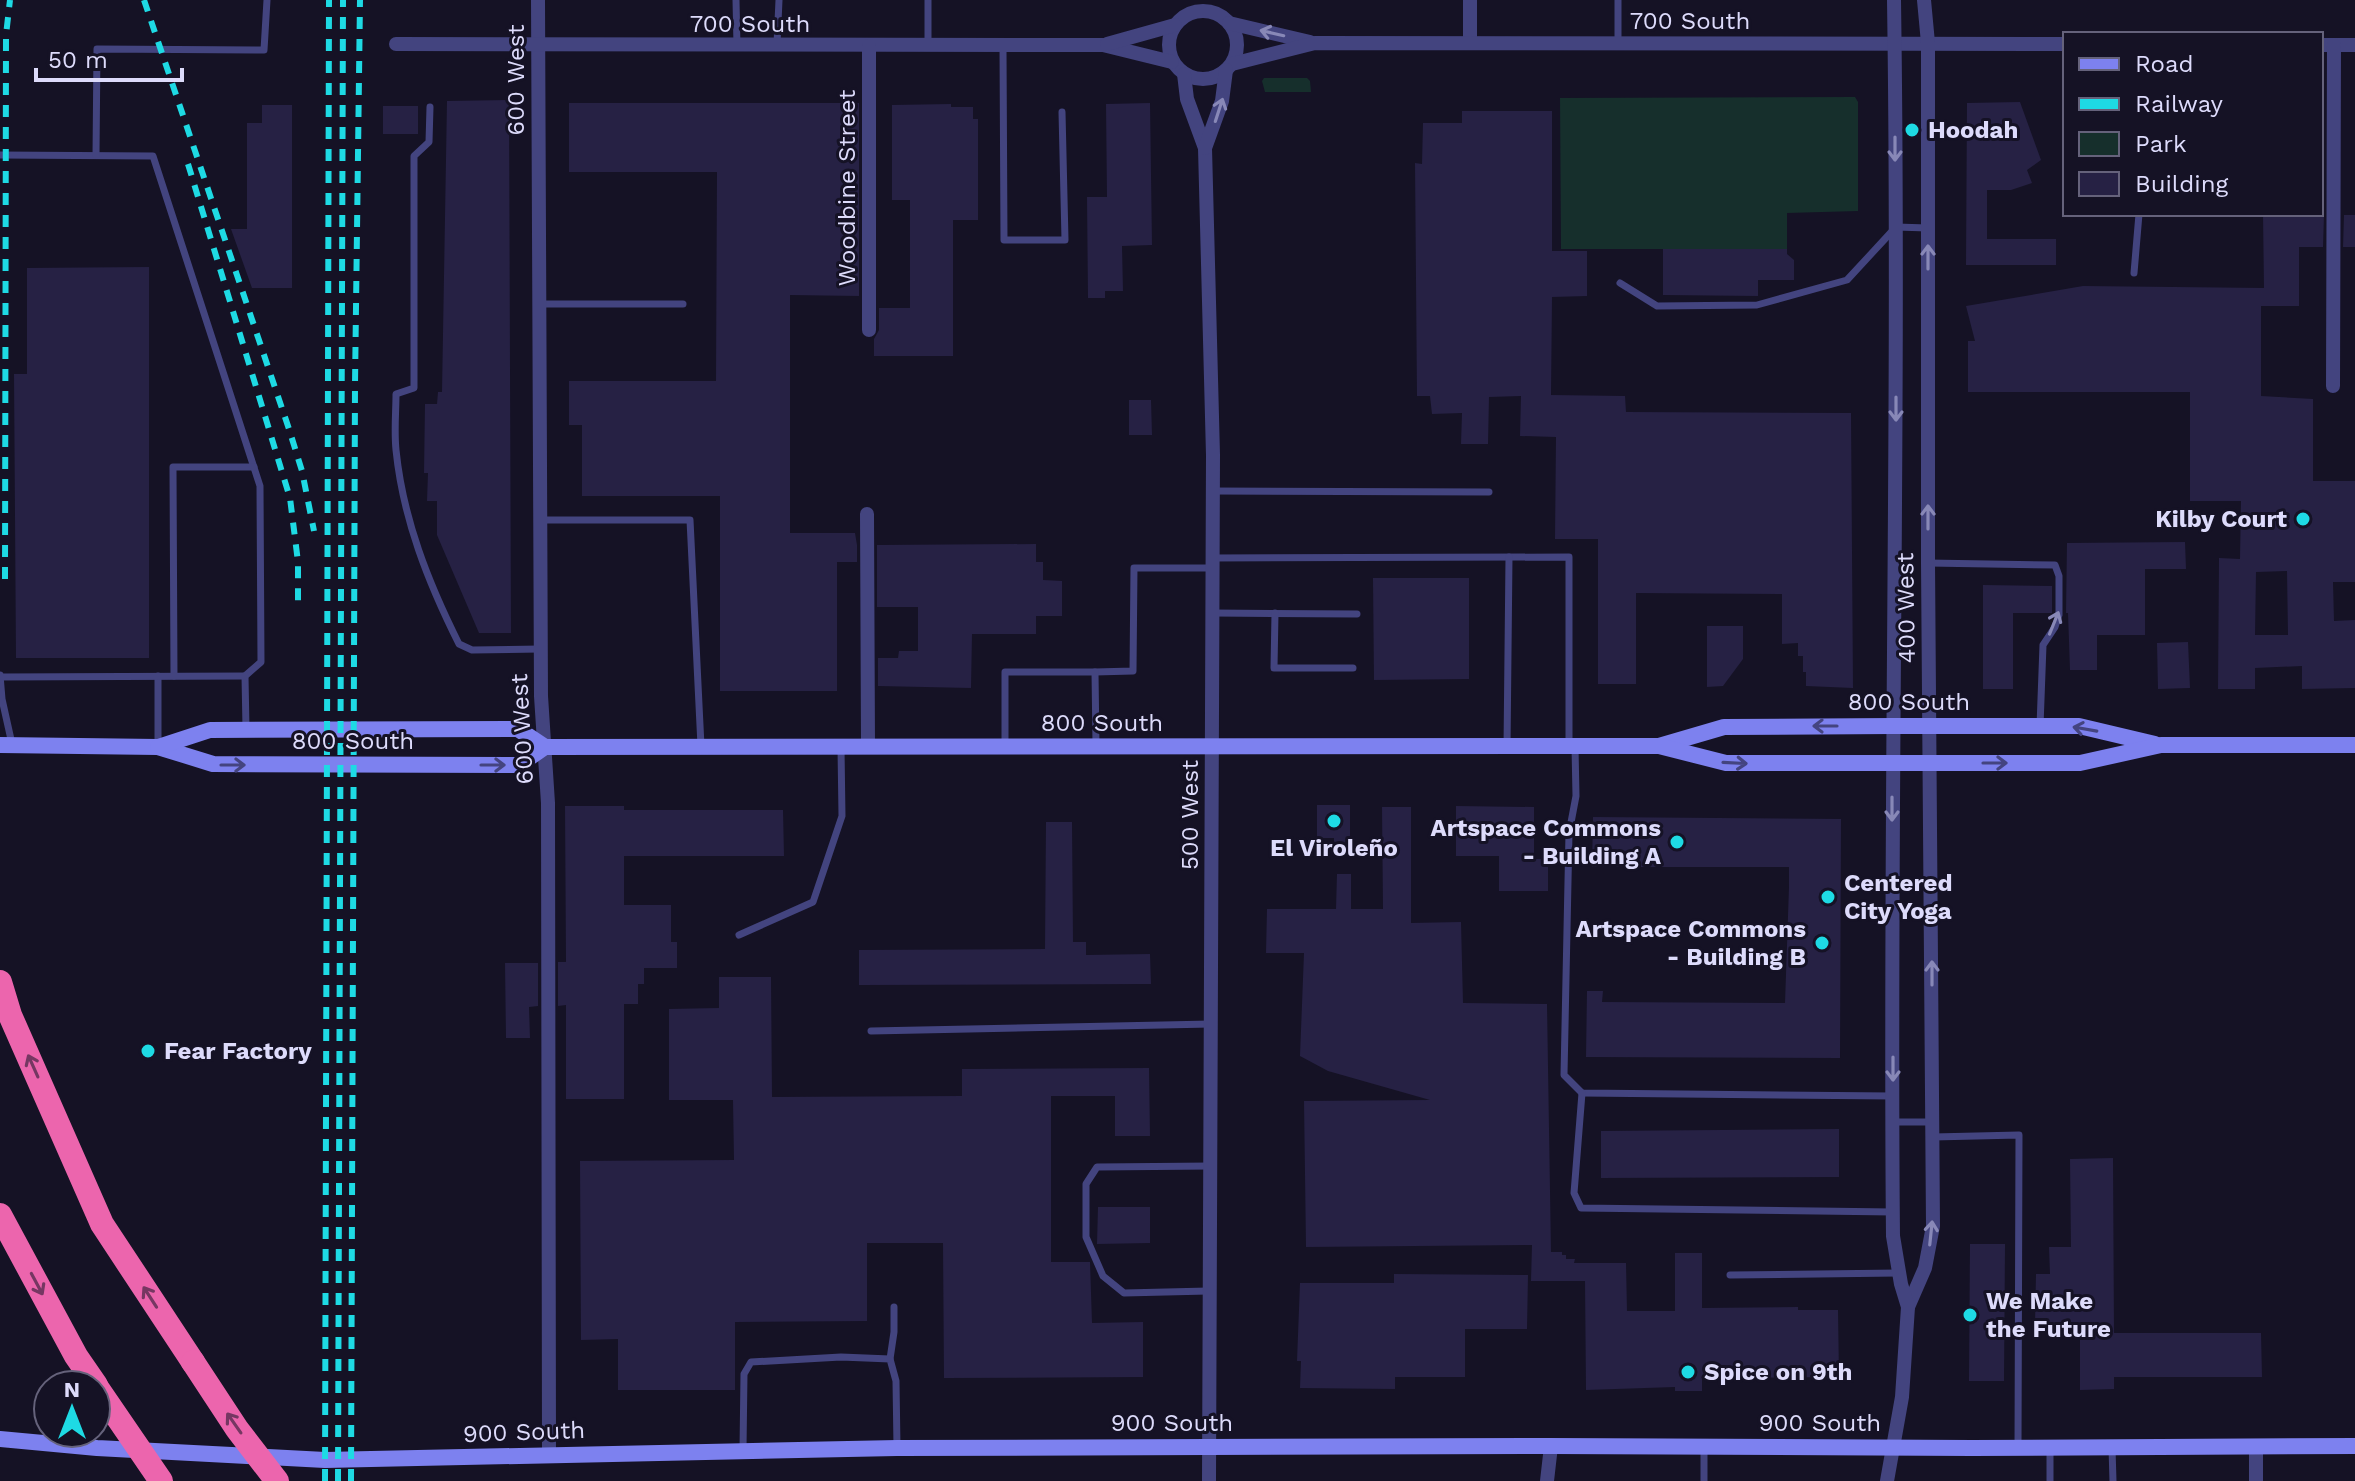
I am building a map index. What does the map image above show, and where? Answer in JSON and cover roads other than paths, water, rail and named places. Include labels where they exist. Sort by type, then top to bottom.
[{"type":"highway","points":[[0,982],[10,1015],[102,1224],[237,1429],[277,1481]]},
{"type":"highway","points":[[0,1215],[85,1369]]},
{"type":"highway","points":[[112,1409],[161,1481]]},
{"type":"street","name":"600 West","points":[[538,0],[540,649],[548,803],[549,1456]]},
{"type":"street","points":[[1190,0],[1168,45],[1172,62],[1184,74],[1205,79],[1229,67],[1236,50],[1236,39],[1222,0]]},
{"type":"street","points":[[1470,0],[1470,43]]},
{"type":"street","name":"400 West","points":[[1894,0],[1893,1212],[1898,1273],[1908,1307]]},
{"type":"street","name":"400 West","points":[[1887,1481],[1902,1397],[1908,1307],[1925,1268],[1931,1240],[1928,43],[1924,0]]},
{"type":"street","points":[[1179,21],[1204,11],[1227,21]]},
{"type":"street","name":"700 South","points":[[1103,45],[1179,21]]},
{"type":"street","name":"700 South","points":[[1227,21],[1315,43],[2063,44]]},
{"type":"street","name":"700 South","points":[[1229,67],[1315,43]]},
{"type":"street","name":"700 South","points":[[396,44],[1103,45],[1172,62]]},
{"type":"street","points":[[2333,386],[2327,45],[2355,45]]},
{"type":"street","name":"Woodbine Street","points":[[869,46],[869,330]]},
{"type":"street","name":"500 West","points":[[1205,148],[1222,101],[1229,67]]},
{"type":"street","name":"500 West","points":[[1184,74],[1187,99],[1205,148],[1213,491],[1209,1481]]},
{"type":"street","points":[[867,514],[868,746]]},
{"type":"street","name":"800 South","points":[[1659,746],[1724,727],[1893,726],[2079,726],[2161,745]]},
{"type":"street","name":"800 South","points":[[158,747],[210,730],[246,729],[518,729],[545,747],[1659,746],[1726,763],[2080,763],[2161,745],[2355,745]]},
{"type":"street","name":"800 South","points":[[6,745],[158,747],[213,764],[314,765],[519,765],[545,747]]},
{"type":"street","name":"900 South","points":[[0,1439],[97,1448],[325,1460],[897,1448],[2353,1447]]},
{"type":"street","points":[[1547,1481],[1551,1446]]},
{"type":"street","points":[[2256,1447],[2256,1481]]},
{"type":"lane","points":[[96,155],[97,49],[264,50],[267,0]]},
{"type":"lane","points":[[736,0],[737,46]]},
{"type":"lane","points":[[777,46],[779,0]]},
{"type":"lane","points":[[928,0],[928,46]]},
{"type":"lane","points":[[1618,0],[1618,43]]},
{"type":"lane","points":[[1003,47],[1004,240],[1065,240],[1062,112]]},
{"type":"lane","points":[[430,107],[429,142],[414,156],[414,388],[396,394],[396,448],[404,501],[421,561],[459,644],[472,650],[540,649]]},
{"type":"lane","points":[[0,155],[153,156],[260,486],[261,662],[245,676],[0,676],[6,745]]},
{"type":"lane","points":[[2134,273],[2139,216]]},
{"type":"lane","points":[[1620,283],[1657,306],[1757,305],[1847,280],[1896,227],[1928,228]]},
{"type":"lane","points":[[539,304],[683,304]]},
{"type":"lane","points":[[174,676],[173,467],[254,467]]},
{"type":"lane","points":[[1213,491],[1489,492]]},
{"type":"lane","points":[[540,520],[690,520],[701,746]]},
{"type":"lane","points":[[1507,747],[1509,557]]},
{"type":"lane","points":[[1005,746],[1005,672],[1133,671],[1134,568],[1212,563],[1569,557],[1572,747],[1576,796],[1569,833],[1564,1075],[1582,1093],[1893,1096]]},
{"type":"lane","points":[[1928,563],[2055,565],[2059,576],[2059,615],[2043,645],[2040,726]]},
{"type":"lane","points":[[1213,613],[1357,614]]},
{"type":"lane","points":[[1275,613],[1274,668],[1353,668]]},
{"type":"lane","points":[[1095,672],[1096,747]]},
{"type":"lane","points":[[158,676],[158,747]]},
{"type":"lane","points":[[245,676],[246,729]]},
{"type":"lane","points":[[739,935],[813,902],[842,816],[841,746]]},
{"type":"lane","points":[[871,1031],[1211,1024]]},
{"type":"lane","points":[[1582,1093],[1574,1193],[1581,1208],[1893,1212]]},
{"type":"lane","points":[[1893,1122],[1933,1130],[2019,1135],[2018,1448]]},
{"type":"lane","points":[[1208,1291],[1124,1293],[1103,1276],[1086,1237],[1086,1184],[1097,1167],[1211,1166]]},
{"type":"lane","points":[[1730,1275],[1898,1273]]},
{"type":"lane","points":[[894,1307],[890,1359],[896,1381],[897,1448]]},
{"type":"lane","points":[[743,1449],[743,1382],[751,1362],[841,1357],[890,1359]]},
{"type":"lane","points":[[1704,1448],[1704,1481]]},
{"type":"lane","points":[[2050,1448],[2050,1481]]},
{"type":"lane","points":[[2112,1448],[2113,1481]]},
{"type":"railway","points":[[5,579],[6,35],[10,0]]},
{"type":"railway","points":[[144,0],[289,429],[302,471],[314,531]]},
{"type":"railway","points":[[325,1481],[329,0]]},
{"type":"railway","points":[[338,1481],[343,0]]},
{"type":"railway","points":[[351,1481],[355,384],[360,0]]},
{"type":"railway","points":[[188,164],[290,498],[298,562],[298,604]]},
{"type":"place","name":"Hoodah","points":[[1912,130]]},
{"type":"place","name":"Kilby Court","points":[[2303,519]]},
{"type":"place","name":"El Viroleño","points":[[1334,821]]},
{"type":"place","name":"Artspace Commons - Building A","points":[[1677,842]]},
{"type":"place","name":"Centered City Yoga","points":[[1828,897]]},
{"type":"place","name":"Artspace Commons - Building B","points":[[1822,943]]},
{"type":"place","name":"Fear Factory","points":[[148,1051]]},
{"type":"place","name":"We Make the Future","points":[[1970,1315]]},
{"type":"place","name":"Spice on 9th","points":[[1688,1372]]}]
